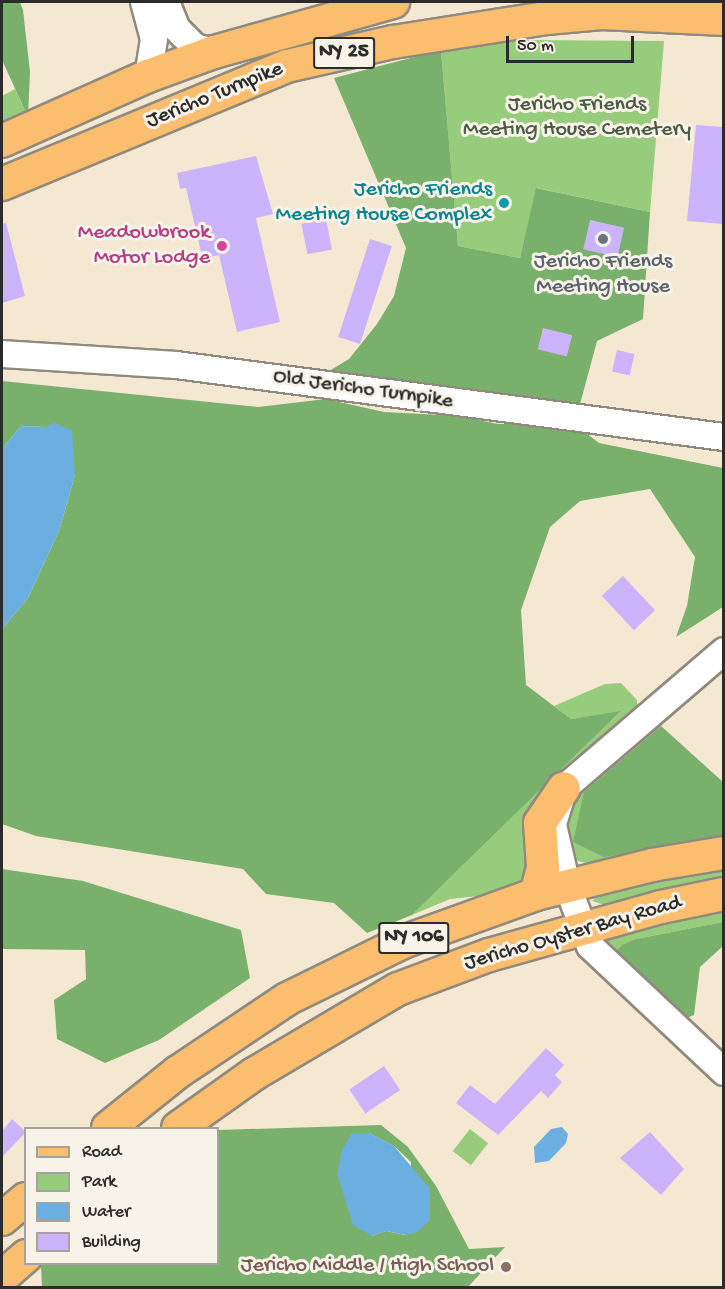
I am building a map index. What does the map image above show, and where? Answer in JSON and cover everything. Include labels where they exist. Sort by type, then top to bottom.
[{"type":"main road","name":"Jericho Turnpike","points":[[2,141],[148,76],[214,52],[393,2]]},
{"type":"main road","name":"Jericho Turnpike","points":[[2,184],[287,66],[393,42],[547,18],[602,13],[713,13]]},
{"type":"main road","points":[[536,894],[543,868],[540,823],[564,788]]},
{"type":"main road","name":"Jericho Oyster Bay Road","points":[[109,1127],[178,1072],[287,999],[403,942],[567,885],[723,853]]},
{"type":"main road","name":"Jericho Oyster Bay Road","points":[[179,1127],[254,1074],[399,989],[489,954],[582,928],[723,894]]},
{"type":"main road","points":[[2,1277],[24,1258]]},
{"type":"street","points":[[144,2],[154,39],[148,76]]},
{"type":"street","points":[[166,2],[177,29],[195,47],[214,52]]},
{"type":"street","name":"Old Jericho Turnpike","points":[[2,354],[176,365],[723,437]]},
{"type":"street","points":[[723,651],[564,788],[553,825],[567,885],[582,928],[604,962],[723,1072]]},
{"type":"green space","points":[[2,2],[20,2],[23,10],[30,72],[28,117],[2,60]]},
{"type":"green space","name":"Jericho Friends Meeting House Cemetery","points":[[525,40],[664,41],[650,212],[537,188],[520,258],[458,246],[441,50]]},
{"type":"green space","points":[[441,50],[458,246],[520,258],[536,188],[650,212],[643,319],[597,341],[579,408],[470,410],[459,416],[498,424],[538,424],[582,430],[599,443],[723,468],[723,607],[676,637],[687,606],[695,557],[650,489],[580,501],[550,527],[521,610],[526,685],[571,719],[621,711],[412,915],[367,933],[334,903],[266,894],[243,869],[36,836],[2,824],[2,629],[28,598],[59,531],[75,475],[46,427],[21,426],[2,449],[2,381],[258,407],[326,399],[384,412],[442,415],[335,377],[329,371],[349,359],[377,324],[394,296],[406,248],[334,78]]},
{"type":"green space","points":[[15,89],[28,117],[2,129],[2,96]]},
{"type":"green space","points":[[621,683],[637,700],[637,709],[563,777],[526,882],[489,895],[450,899],[412,915],[620,712],[571,719],[554,706],[605,684]]},
{"type":"green space","points":[[658,719],[661,726],[584,792],[723,837],[594,865],[578,861],[564,847],[563,808],[572,793]]},
{"type":"green space","points":[[661,726],[723,782],[723,838],[604,857],[573,842],[584,792]]},
{"type":"green space","points":[[723,868],[723,878],[702,880],[611,907],[592,901],[605,891]]},
{"type":"green space","points":[[2,869],[83,881],[241,930],[250,978],[159,1040],[105,1063],[57,1039],[54,1000],[86,979],[85,950],[2,949]]},
{"type":"green space","points":[[723,905],[723,922],[636,939],[610,958],[605,948],[611,931]]},
{"type":"green space","points":[[723,922],[723,946],[700,967],[694,1015],[679,1021],[610,958],[622,945],[636,939]]},
{"type":"green space","points":[[381,1125],[408,1147],[436,1186],[469,1249],[505,1247],[467,1288],[42,1288],[41,1266],[219,1265],[219,1130]],"holes":[[[369,1133],[394,1146],[411,1162],[405,1235],[386,1231],[372,1236]]]},
{"type":"green space","points":[[470,1129],[488,1143],[471,1165],[453,1151]]},
{"type":"water","points":[[54,423],[72,430],[75,475],[59,531],[28,598],[2,629],[2,449],[21,426],[46,427]]},
{"type":"water","points":[[562,1127],[568,1134],[566,1143],[549,1161],[535,1163],[534,1147],[551,1129]]},
{"type":"water","points":[[352,1133],[369,1133],[394,1146],[430,1189],[430,1220],[417,1232],[406,1235],[386,1231],[372,1236],[353,1225],[337,1174],[342,1150]]},
{"type":"building","points":[[696,125],[723,127],[723,224],[687,221]]},
{"type":"building","name":"Meadowbrook Motor Lodge","points":[[256,156],[273,214],[256,218],[280,322],[237,332],[219,255],[206,258],[204,251],[201,252],[186,188],[180,189],[177,173]]},
{"type":"building","points":[[326,219],[332,249],[307,254],[301,224]]},
{"type":"building","name":"Jericho Friends Meeting House","points":[[590,220],[624,228],[617,257],[583,249]]},
{"type":"building","points":[[6,223],[25,296],[2,303],[2,224]]},
{"type":"building","points":[[370,239],[392,246],[360,344],[338,337]]},
{"type":"building","points":[[543,328],[572,335],[567,357],[538,349]]},
{"type":"building","points":[[617,350],[635,354],[630,375],[612,371]]},
{"type":"building","points":[[623,576],[655,610],[634,630],[602,596]]},
{"type":"building","points":[[546,1048],[564,1065],[555,1075],[562,1082],[548,1098],[541,1091],[498,1135],[456,1103],[470,1085],[495,1104]]},
{"type":"building","points":[[384,1066],[400,1090],[365,1114],[349,1089]]},
{"type":"building","points":[[12,1119],[24,1130],[24,1134],[2,1157],[2,1131]]},
{"type":"building","points":[[650,1132],[684,1169],[661,1195],[620,1158]]},
{"type":"place","name":"Jericho Friends Meeting House Complex","points":[[504,203]]},
{"type":"place","name":"Jericho Friends Meeting House","points":[[603,239]]},
{"type":"place","name":"Meadowbrook Motor Lodge","points":[[222,246]]},
{"type":"place","name":"Jericho Middle / High School","points":[[506,1267]]}]
